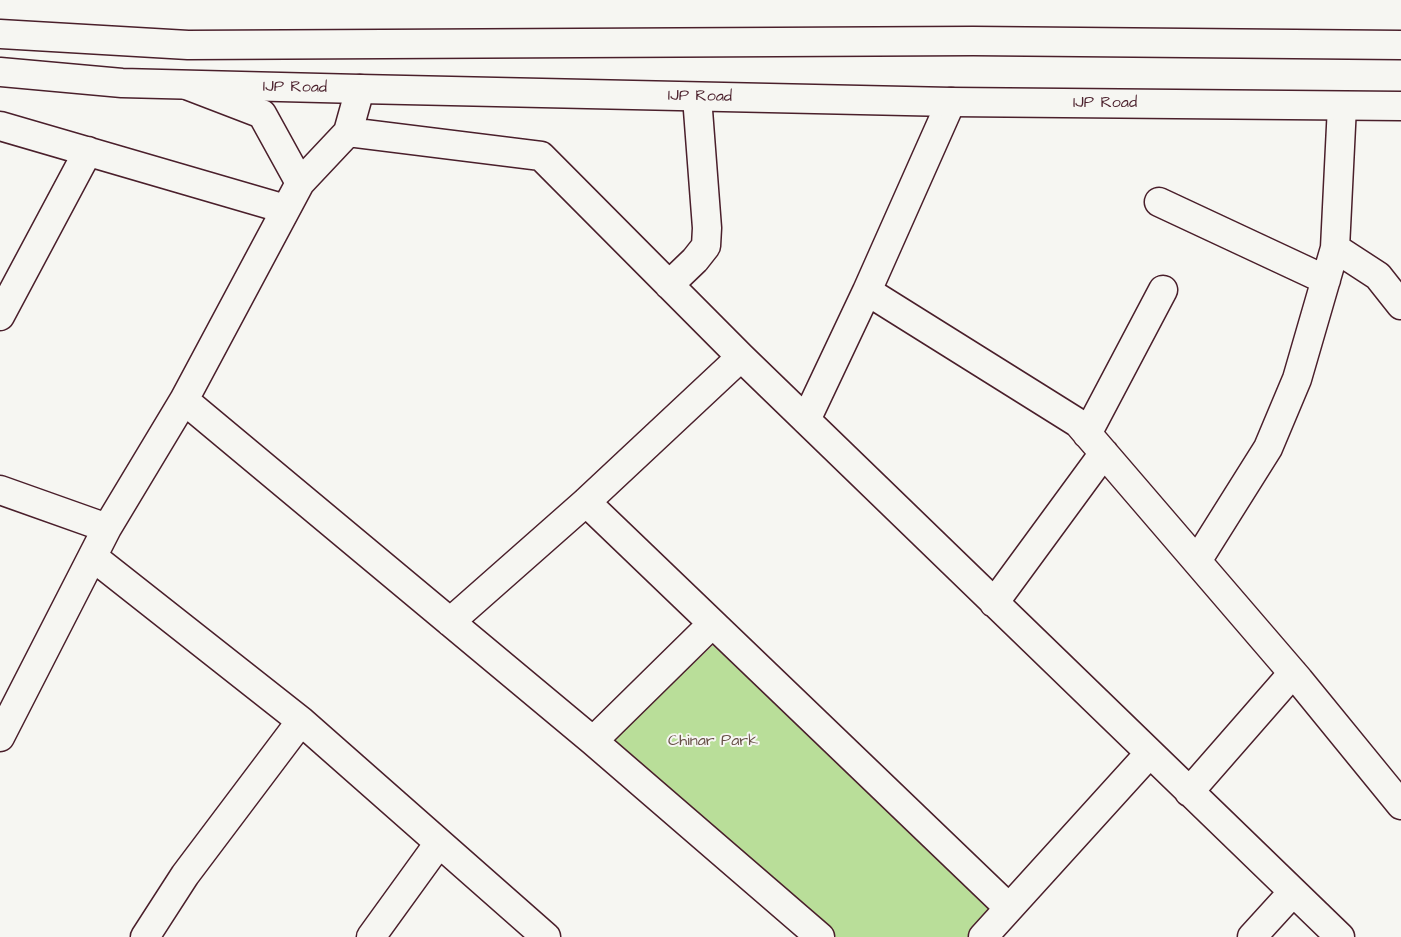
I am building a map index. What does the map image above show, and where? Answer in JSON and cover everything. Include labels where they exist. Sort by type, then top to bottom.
[{"type":"main road","points":[[0,34],[188,46],[963,41],[1401,45]]},
{"type":"main road","name":"IJP Road","points":[[0,72],[122,84],[951,102],[1401,106]]},
{"type":"main road","points":[[188,85],[262,114],[300,182]]},
{"type":"main road","points":[[0,737],[107,528],[184,400],[300,182],[348,132],[360,89]]},
{"type":"main road","points":[[669,285],[695,260],[706,246],[708,228],[697,96]]},
{"type":"main road","points":[[806,420],[867,291],[951,102]]},
{"type":"main road","points":[[1197,561],[1268,448],[1297,379],[1335,248],[1342,106]]},
{"type":"main road","points":[[0,126],[285,209]]},
{"type":"main road","points":[[348,132],[541,156],[741,357],[1148,754],[1340,937]]},
{"type":"main road","points":[[0,316],[88,151]]},
{"type":"main road","points":[[1159,202],[1326,280]]},
{"type":"main road","points":[[1335,248],[1378,276],[1401,305]]},
{"type":"main road","points":[[994,603],[1096,444],[1163,290]]},
{"type":"main road","points":[[867,291],[1078,423],[1293,673],[1401,805]]},
{"type":"main road","points":[[450,622],[586,502],[741,357]]},
{"type":"main road","points":[[184,400],[594,741],[820,937]]},
{"type":"main road","points":[[0,490],[107,528]]},
{"type":"main road","points":[[586,502],[1009,908]]},
{"type":"main road","points":[[93,557],[301,721],[546,937]]},
{"type":"main road","points":[[594,741],[712,624]]},
{"type":"main road","points":[[1189,792],[1293,673]]},
{"type":"main road","points":[[145,937],[185,875],[301,721]]},
{"type":"main road","points":[[983,937],[1148,754]]},
{"type":"main road","points":[[371,937],[439,843]]},
{"type":"main road","points":[[1252,937],[1293,892]]},
{"type":"green space","name":"Chinar Park","points":[[713,645],[993,912],[968,937],[836,937],[607,744]]}]
